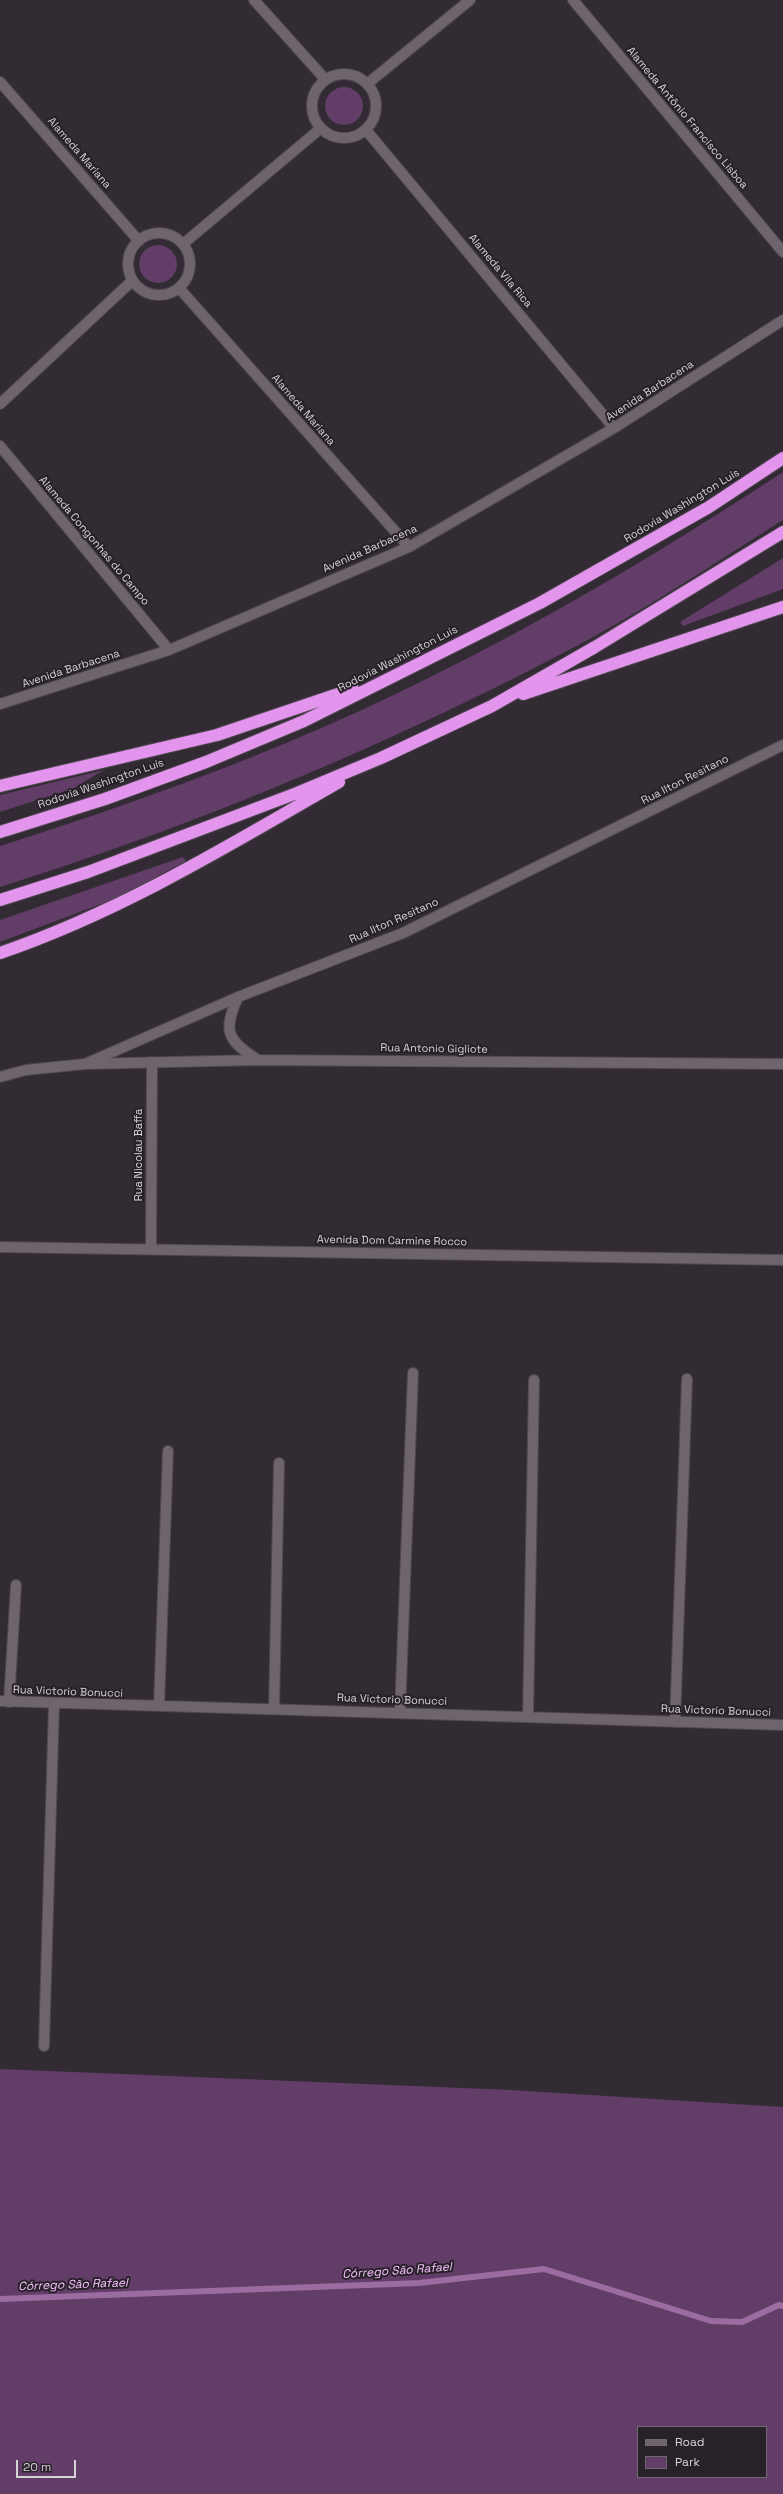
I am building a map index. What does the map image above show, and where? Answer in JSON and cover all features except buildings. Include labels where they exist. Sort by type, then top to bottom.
[{"type":"highway","name":"Rodovia Washington Luís","points":[[0,832],[105,799],[206,762],[304,721],[574,584],[709,507],[783,458]]},
{"type":"highway","points":[[0,900],[88,872],[297,793],[381,758],[492,706],[595,647],[783,532]]},
{"type":"highway","points":[[492,706],[594,669],[783,607]]},
{"type":"highway","points":[[0,786],[217,735],[396,674]]},
{"type":"highway","points":[[0,953],[47,936],[111,909],[272,821],[381,758]]},
{"type":"street","points":[[254,0],[325,79]]},
{"type":"street","points":[[367,84],[470,0]]},
{"type":"street","name":"Alameda Antônio Francisco Lisboa","points":[[573,0],[783,252]]},
{"type":"street","points":[[340,74],[350,74],[359,76],[367,84],[373,92],[376,107],[373,122],[366,130],[348,138],[329,135],[320,129],[315,120],[312,100],[315,91],[325,79],[340,74]]},
{"type":"street","name":"Alameda Mariana","points":[[0,82],[139,241]]},
{"type":"street","points":[[183,244],[320,129]]},
{"type":"street","name":"Alameda Vila Rica","points":[[366,130],[614,428]]},
{"type":"street","points":[[162,234],[176,238],[183,244],[189,252],[190,262],[186,280],[179,288],[162,295],[152,295],[138,288],[132,281],[129,267],[130,257],[139,241],[148,236],[162,234]]},
{"type":"street","points":[[0,404],[132,281]]},
{"type":"street","name":"Alameda Mariana","points":[[179,288],[409,547]]},
{"type":"street","name":"Avenida Barbacena","points":[[0,704],[169,650],[409,547],[614,428],[783,320]]},
{"type":"street","name":"Alameda Congonhas do Campo","points":[[0,446],[169,650]]},
{"type":"street","name":"Rua Ilton Resitano","points":[[0,1076],[26,1070],[85,1064],[238,997],[403,933],[783,745]]},
{"type":"street","points":[[238,997],[229,1017],[228,1026],[231,1038],[241,1049],[258,1060]]},
{"type":"street","name":"Rua Antonio Gigliote","points":[[85,1064],[258,1060],[783,1064]]},
{"type":"street","name":"Rua Nicolau Baffa","points":[[151,1248],[152,1062]]},
{"type":"street","name":"Avenida Dom Carmine Rocco","points":[[0,1247],[151,1248],[783,1260]]},
{"type":"street","points":[[400,1712],[413,1373]]},
{"type":"street","points":[[675,1722],[687,1379]]},
{"type":"street","points":[[528,1717],[534,1380]]},
{"type":"street","points":[[159,1706],[168,1451]]},
{"type":"street","points":[[274,1709],[278,1462]]},
{"type":"street","points":[[5,1701],[16,1585]]},
{"type":"street","name":"Rua Victorio Bonucci","points":[[5,1701],[54,1704],[400,1712],[783,1725]]},
{"type":"street","points":[[44,2046],[54,1704]]},
{"type":"green space","points":[[340,87],[348,87],[360,96],[363,106],[360,116],[354,122],[348,125],[340,125],[328,116],[325,110],[325,102],[334,90]]},
{"type":"green space","points":[[158,245],[168,248],[174,254],[177,264],[174,274],[168,280],[158,283],[148,280],[142,274],[139,264],[142,254],[148,248]]},
{"type":"green space","points":[[783,472],[783,520],[661,597],[586,641],[444,713],[299,778],[151,836],[0,887],[0,846],[127,804],[190,781],[252,757],[390,697],[525,628],[591,591],[656,553]]},
{"type":"green space","points":[[783,558],[783,589],[683,626],[680,622]]},
{"type":"green space","points":[[104,770],[74,788],[0,812],[0,795]]},
{"type":"green space","points":[[183,857],[186,861],[117,898],[0,942],[0,920]]},
{"type":"green space","points":[[0,2069],[511,2090],[783,2107],[783,2494],[0,2494]]},
{"type":"waterway","name":"Córrego São Rafael","points":[[0,2299],[419,2283],[544,2269],[711,2321],[742,2322],[779,2305],[783,2306]]}]
